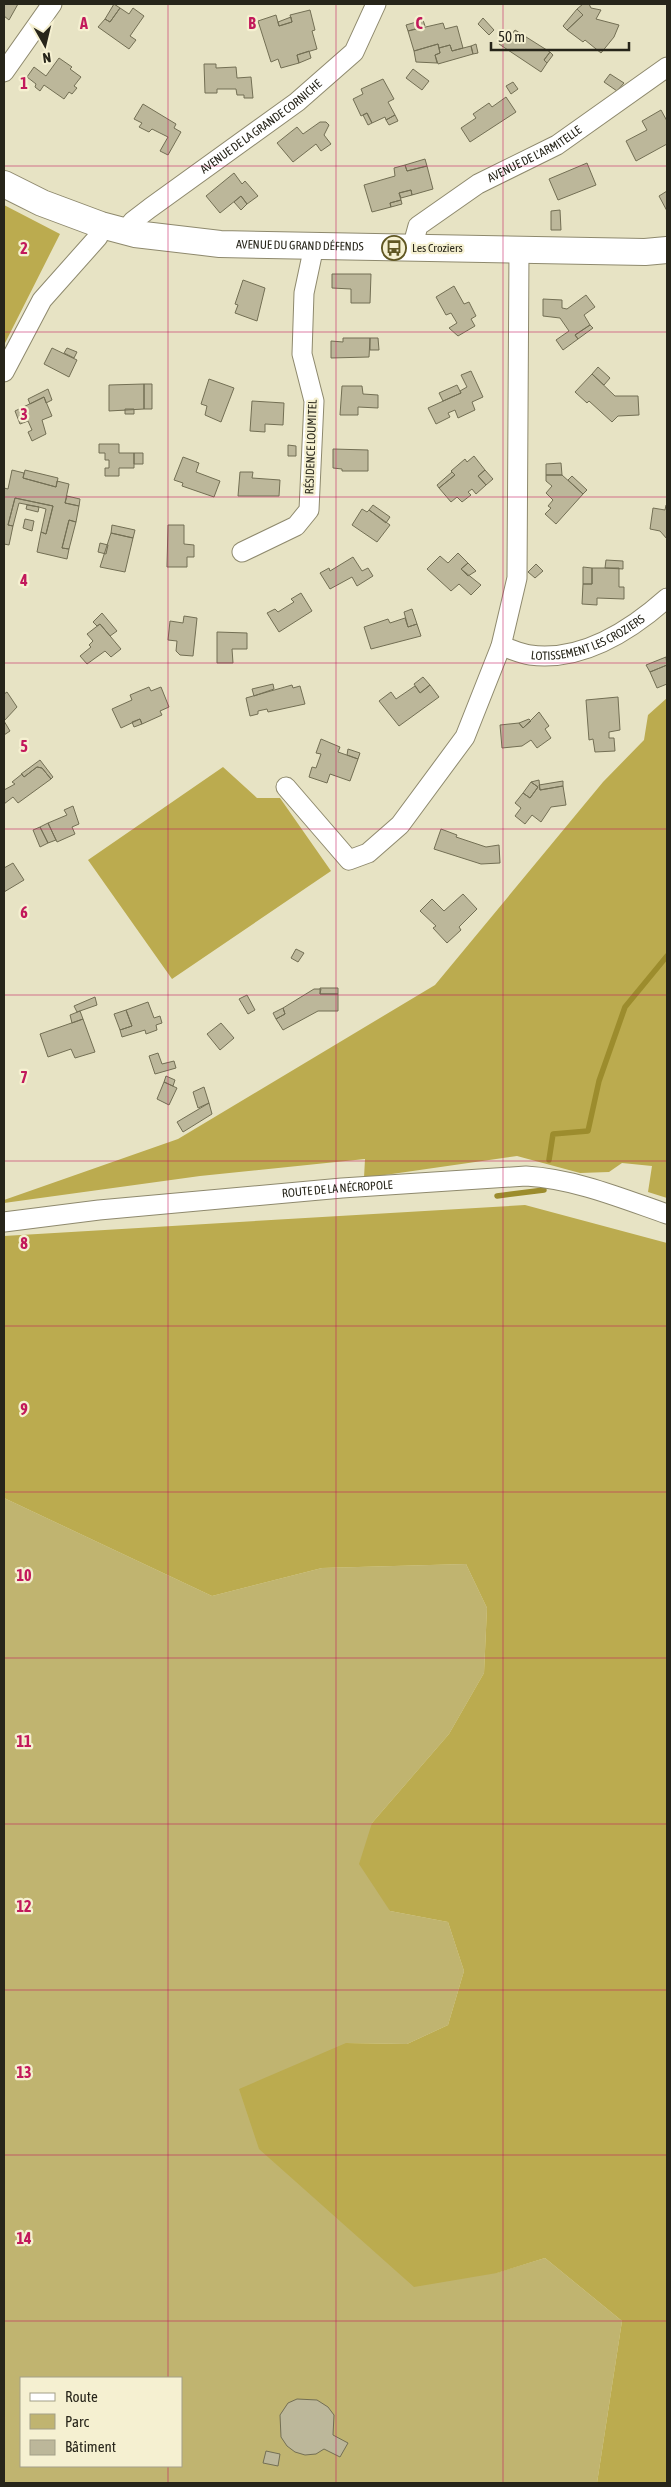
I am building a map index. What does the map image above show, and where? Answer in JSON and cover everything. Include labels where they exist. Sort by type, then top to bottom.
[{"type":"street","points":[[4,72],[52,4]]},
{"type":"street","name":"AVENUE DE LA GRANDE CORNICHE","points":[[4,372],[42,300],[98,237],[113,228],[133,221],[297,102],[354,52],[376,4]]},
{"type":"street","name":"AVENUE DE L'ARMITELLE","points":[[412,248],[418,226],[478,184],[557,145],[667,67]]},
{"type":"street","name":"AVENUE DU GRAND DÉFENDS","points":[[4,184],[42,203],[113,228],[220,244],[644,252],[667,250]]},
{"type":"street","name":"RÉSIDENCE LOUMITEL","points":[[242,552],[296,526],[309,510],[314,401],[302,354],[304,293],[314,246]]},
{"type":"street","points":[[286,787],[349,860],[368,853],[400,826],[464,737],[501,646],[517,578],[519,250]]},
{"type":"street","name":"LOTISSEMENT LES CROZIERS","points":[[501,646],[530,655],[562,655],[590,647],[644,619],[667,598]]},
{"type":"street","name":"ROUTE DE LA NÉCROPOLE","points":[[4,1222],[99,1210],[342,1188],[526,1176],[543,1177],[592,1188],[667,1214]]},
{"type":"green space","points":[[4,1498],[212,1596],[322,1568],[466,1564],[487,1608],[484,1673],[449,1734],[372,1823],[390,1911],[448,1922],[464,1971],[448,2025],[407,2044],[346,2043],[496,2273],[545,2258],[622,2321],[597,2483],[4,2483]]},
{"type":"shaded area","points":[[4,205],[60,234],[4,345]]},
{"type":"shaded area","points":[[667,698],[667,1198],[648,1192],[652,1166],[622,1163],[609,1172],[580,1173],[517,1156],[364,1178],[365,1159],[200,1176],[4,1203],[4,1200],[178,1139],[435,985],[603,782],[644,740],[648,715]]},
{"type":"shaded area","points":[[223,767],[257,798],[280,798],[331,871],[172,979],[88,860]]},
{"type":"shaded area","points":[[525,1205],[667,1243],[667,2483],[597,2483],[622,2321],[545,2258],[497,2273],[414,2287],[259,2149],[239,2089],[346,2043],[407,2044],[448,2025],[464,1971],[448,1922],[390,1911],[359,1864],[372,1823],[449,1734],[484,1673],[487,1608],[466,1564],[322,1568],[212,1596],[4,1498],[4,1236]]},
{"type":"building","points":[[4,4],[18,4],[9,20],[4,16]]},
{"type":"building","points":[[114,4],[120,8],[110,22],[105,19]]},
{"type":"building","points":[[583,4],[589,4],[591,8],[601,10],[596,19],[619,25],[614,37],[601,53],[585,40],[583,42],[567,30],[583,15],[577,9]]},
{"type":"building","points":[[120,8],[129,14],[133,8],[144,16],[130,36],[136,40],[129,49],[98,27],[105,19],[110,22]]},
{"type":"building","points":[[577,9],[583,15],[567,30],[563,26]]},
{"type":"building","points":[[310,10],[315,30],[312,31],[317,49],[297,55],[299,63],[281,68],[278,59],[271,62],[258,21],[276,15],[279,26],[292,22],[290,15]]},
{"type":"building","points":[[291,17],[292,22],[279,26],[278,22]]},
{"type":"building","points":[[483,18],[494,30],[489,35],[478,24]]},
{"type":"building","points":[[423,20],[425,26],[408,31],[406,25]]},
{"type":"building","points":[[443,23],[445,29],[457,26],[463,48],[452,51],[450,45],[439,48],[438,44],[414,51],[408,31]]},
{"type":"building","points":[[515,30],[550,52],[544,60],[547,63],[541,72],[499,44],[508,32],[512,34]]},
{"type":"building","points":[[438,44],[440,53],[435,55],[437,63],[416,62],[414,51]]},
{"type":"building","points":[[476,44],[478,53],[473,54],[471,46]]},
{"type":"building","points":[[450,45],[452,51],[471,46],[473,54],[438,64],[435,55],[440,53],[439,48]]},
{"type":"building","points":[[309,51],[311,58],[299,63],[297,55]]},
{"type":"building","points":[[550,52],[553,55],[547,63],[544,60]]},
{"type":"building","points":[[59,58],[72,67],[70,69],[81,77],[74,86],[77,88],[72,94],[69,92],[64,99],[44,85],[40,91],[35,87],[36,84],[27,77],[34,67],[46,76]]},
{"type":"building","points":[[204,64],[216,64],[216,68],[236,67],[237,78],[251,77],[253,98],[244,98],[244,95],[237,95],[236,89],[217,89],[217,93],[205,93]]},
{"type":"building","points":[[413,69],[429,81],[422,90],[406,78]]},
{"type":"building","points":[[610,74],[624,83],[617,91],[604,82]]},
{"type":"building","points":[[383,79],[394,99],[388,102],[395,115],[386,120],[385,117],[372,123],[367,113],[361,116],[353,99],[363,94],[361,89]]},
{"type":"building","points":[[513,82],[518,89],[511,94],[506,86]]},
{"type":"building","points":[[506,97],[516,112],[470,142],[461,128],[476,118],[473,114],[489,103],[492,107]]},
{"type":"building","points":[[143,104],[176,124],[174,128],[181,132],[168,155],[160,151],[168,137],[152,129],[149,132],[139,127],[142,123],[134,119]]},
{"type":"building","points":[[661,110],[667,121],[667,144],[636,161],[626,141],[647,130],[642,121]]},
{"type":"building","points":[[367,113],[372,123],[368,125],[363,115]]},
{"type":"building","points":[[395,115],[398,121],[389,125],[386,120]]},
{"type":"building","points":[[320,122],[326,122],[329,125],[324,135],[331,144],[321,151],[316,144],[293,162],[277,143],[297,127],[303,134]]},
{"type":"building","points":[[425,159],[427,166],[407,171],[405,165]]},
{"type":"building","points":[[587,163],[596,185],[558,200],[549,179]]},
{"type":"building","points":[[405,165],[407,171],[427,166],[433,189],[412,195],[411,190],[399,193],[401,200],[390,203],[391,207],[372,212],[364,185],[395,176],[394,168]]},
{"type":"building","points":[[234,173],[242,184],[245,181],[258,196],[247,204],[241,196],[220,213],[206,196]]},
{"type":"building","points":[[411,190],[412,195],[401,198],[399,193]]},
{"type":"building","points":[[667,191],[667,211],[659,196]]},
{"type":"building","points":[[241,196],[247,204],[241,210],[234,202]]},
{"type":"building","points":[[401,200],[402,204],[391,207],[390,203]]},
{"type":"building","points":[[560,210],[561,230],[551,230],[551,211]]},
{"type":"building","points":[[332,274],[371,274],[370,303],[351,303],[351,289],[332,288]]},
{"type":"building","points":[[243,280],[265,288],[257,321],[235,313],[238,305],[235,304]]},
{"type":"building","points":[[454,286],[464,304],[469,302],[476,316],[471,319],[475,326],[458,336],[449,328],[457,323],[451,313],[446,315],[436,297]]},
{"type":"building","points":[[586,295],[595,307],[584,315],[590,325],[575,335],[578,339],[563,350],[556,340],[569,331],[560,318],[543,316],[543,299],[562,300],[562,308],[567,309]]},
{"type":"building","points":[[590,325],[593,328],[578,339],[575,335]]},
{"type":"building","points":[[343,338],[370,338],[369,357],[331,358],[331,341],[343,342]]},
{"type":"building","points":[[370,338],[378,338],[379,350],[370,350]]},
{"type":"building","points":[[52,348],[77,360],[69,377],[44,364]]},
{"type":"building","points":[[67,348],[77,352],[74,358],[64,353]]},
{"type":"building","points":[[598,367],[610,378],[604,385],[592,374]]},
{"type":"building","points":[[471,371],[483,397],[472,402],[475,410],[458,418],[455,410],[448,413],[450,417],[436,424],[428,408],[461,393],[460,391],[467,387],[461,375]]},
{"type":"building","points":[[592,374],[615,396],[638,396],[639,415],[618,416],[612,422],[589,401],[587,403],[575,392]]},
{"type":"building","points":[[209,379],[234,388],[221,422],[205,415],[207,406],[201,404]]},
{"type":"building","points":[[144,384],[152,384],[152,409],[144,409]]},
{"type":"building","points":[[144,384],[144,409],[109,411],[109,385]]},
{"type":"building","points":[[457,385],[461,393],[443,401],[439,393]]},
{"type":"building","points":[[342,386],[362,386],[363,394],[378,395],[378,408],[358,407],[358,415],[340,415]]},
{"type":"building","points":[[48,389],[52,400],[46,403],[44,397],[30,404],[28,399]]},
{"type":"building","points":[[44,397],[52,416],[42,420],[46,434],[32,441],[28,432],[32,430],[28,421],[20,424],[15,411]]},
{"type":"building","points":[[252,401],[284,403],[283,425],[265,424],[265,432],[250,431]]},
{"type":"building","points":[[125,409],[134,409],[134,414],[125,414]]},
{"type":"building","points":[[99,444],[119,444],[119,453],[134,453],[134,468],[119,468],[119,476],[105,476],[105,468],[109,468],[109,460],[105,460],[105,453],[99,453]]},
{"type":"building","points":[[288,445],[296,446],[296,456],[288,456]]},
{"type":"building","points":[[333,449],[368,450],[368,471],[342,471],[342,469],[333,468]]},
{"type":"building","points":[[134,453],[143,453],[143,464],[134,464]]},
{"type":"building","points":[[474,456],[485,470],[478,476],[486,485],[476,494],[472,489],[468,492],[471,495],[462,502],[457,497],[451,502],[439,488],[455,475],[451,471],[465,459],[467,462]]},
{"type":"building","points":[[183,457],[199,463],[196,472],[220,481],[214,497],[182,486],[183,483],[174,480]]},
{"type":"building","points":[[561,463],[562,475],[546,475],[546,464]]},
{"type":"building","points":[[12,470],[24,473],[23,478],[56,487],[57,481],[69,484],[65,503],[79,506],[76,522],[69,520],[62,548],[69,549],[67,559],[37,552],[41,532],[46,534],[53,506],[15,498],[8,525],[13,526],[9,545],[4,544],[4,488],[8,489]]},
{"type":"building","points":[[25,470],[58,478],[56,487],[23,478]]},
{"type":"building","points":[[485,470],[493,479],[486,485],[478,476]]},
{"type":"building","points":[[240,472],[253,472],[252,478],[280,480],[279,496],[238,496]]},
{"type":"building","points":[[452,472],[455,475],[439,488],[437,485]]},
{"type":"building","points":[[546,475],[562,475],[583,494],[556,524],[545,514],[551,508],[548,506],[553,500],[546,493],[552,486],[546,481]]},
{"type":"building","points":[[572,476],[587,490],[583,494],[568,480]]},
{"type":"building","points":[[67,496],[80,499],[79,506],[65,503]]},
{"type":"building","points":[[15,498],[53,506],[46,534],[41,532],[46,509],[39,507],[19,503],[13,526],[8,525]]},
{"type":"building","points":[[27,505],[39,507],[38,512],[26,509]]},
{"type":"building","points":[[373,505],[390,517],[386,523],[369,510]]},
{"type":"building","points":[[666,505],[667,539],[660,531],[650,529],[653,508],[665,510]]},
{"type":"building","points":[[362,509],[367,512],[369,510],[390,525],[377,542],[352,525]]},
{"type":"building","points":[[25,519],[34,521],[32,531],[23,528]]},
{"type":"building","points":[[69,520],[76,522],[69,549],[62,548]]},
{"type":"building","points":[[112,525],[135,530],[133,538],[111,533]]},
{"type":"building","points":[[168,525],[184,525],[184,544],[194,545],[194,557],[187,557],[187,567],[167,567]]},
{"type":"building","points":[[111,533],[133,538],[125,572],[100,567]]},
{"type":"building","points":[[100,543],[108,545],[106,554],[98,552]]},
{"type":"building","points":[[458,553],[468,563],[461,569],[481,585],[471,595],[459,584],[451,591],[427,569],[440,556],[448,563]]},
{"type":"building","points":[[353,557],[362,571],[368,568],[373,576],[357,586],[352,577],[330,589],[320,573],[329,568],[330,571]]},
{"type":"building","points":[[606,560],[623,561],[623,569],[605,568]]},
{"type":"building","points":[[468,563],[476,571],[468,576],[461,569]]},
{"type":"building","points":[[536,564],[543,571],[535,578],[528,572]]},
{"type":"building","points":[[583,567],[592,568],[592,584],[583,584]]},
{"type":"building","points":[[592,568],[619,568],[619,587],[624,587],[624,599],[597,598],[597,605],[582,604],[583,584],[592,584]]},
{"type":"building","points":[[301,593],[312,611],[279,632],[267,613],[275,609],[278,612],[294,602],[291,599]]},
{"type":"building","points":[[412,609],[417,624],[408,627],[404,612]]},
{"type":"building","points":[[102,613],[117,631],[110,636],[100,624],[97,626],[93,622]]},
{"type":"building","points":[[184,616],[197,618],[193,656],[180,655],[176,651],[177,641],[168,640],[170,621],[183,623]]},
{"type":"building","points":[[405,618],[408,627],[417,624],[421,636],[371,649],[364,627],[388,619],[390,623]]},
{"type":"building","points":[[100,624],[121,649],[111,657],[105,651],[87,664],[80,656],[91,647],[89,645],[93,641],[87,634]]},
{"type":"building","points":[[217,632],[247,633],[247,649],[232,649],[233,663],[217,663]]},
{"type":"building","points":[[666,657],[667,665],[650,672],[646,665]]},
{"type":"building","points":[[667,665],[667,684],[657,688],[650,672]]},
{"type":"building","points":[[423,677],[430,685],[420,693],[414,684]]},
{"type":"building","points":[[273,684],[274,689],[254,696],[252,689]]},
{"type":"building","points":[[292,685],[293,688],[300,686],[305,704],[268,712],[267,709],[258,711],[258,714],[250,716],[246,698]]},
{"type":"building","points":[[430,685],[439,697],[399,726],[379,701],[391,692],[396,699],[415,686],[420,693]]},
{"type":"building","points":[[149,687],[151,691],[161,687],[169,707],[160,711],[162,715],[142,724],[140,719],[121,728],[112,709],[132,700],[130,695]]},
{"type":"building","points":[[7,692],[17,707],[4,721],[4,694]]},
{"type":"building","points":[[618,697],[620,730],[609,732],[609,738],[614,738],[615,751],[595,752],[593,739],[589,740],[586,700]]},
{"type":"building","points":[[539,712],[549,726],[545,729],[551,738],[537,748],[531,740],[522,746],[502,748],[500,725],[519,723],[523,728]]},
{"type":"building","points":[[140,719],[142,724],[134,727],[132,722]]},
{"type":"building","points":[[529,719],[531,721],[523,728],[519,723]]},
{"type":"building","points":[[4,721],[10,731],[4,735]]},
{"type":"building","points":[[321,739],[340,747],[338,752],[358,759],[350,781],[330,774],[327,783],[309,777],[312,767],[316,768],[321,754],[316,753]]},
{"type":"building","points":[[348,749],[360,753],[358,759],[347,755]]},
{"type":"building","points":[[40,760],[53,777],[51,779],[42,768],[37,767],[24,777],[21,774]]},
{"type":"building","points":[[37,767],[42,768],[51,779],[18,803],[13,797],[4,804],[4,790],[15,784],[12,782],[22,774],[24,777]]},
{"type":"building","points":[[539,780],[540,790],[563,786],[566,805],[551,807],[541,822],[532,815],[525,824],[515,816],[521,808],[515,803],[523,793],[530,798],[538,787],[531,782]]},
{"type":"building","points":[[563,781],[563,786],[540,790],[539,785]]},
{"type":"building","points":[[531,782],[538,787],[530,798],[523,793]]},
{"type":"building","points":[[73,806],[79,824],[72,827],[75,834],[57,842],[48,823],[67,815],[64,810]]},
{"type":"building","points":[[48,823],[56,840],[48,843],[40,827]]},
{"type":"building","points":[[40,827],[48,843],[40,847],[33,830]]},
{"type":"building","points":[[441,829],[457,835],[456,837],[486,847],[499,845],[500,863],[481,864],[434,849]]},
{"type":"building","points":[[13,863],[24,880],[4,892],[4,868]]},
{"type":"building","points":[[463,894],[477,909],[459,927],[461,930],[447,943],[433,928],[436,926],[420,911],[432,899],[444,911]]},
{"type":"building","points":[[296,949],[304,953],[298,962],[291,958]]},
{"type":"building","points":[[320,988],[338,988],[338,994],[320,994]]},
{"type":"building","points":[[314,989],[321,989],[320,994],[338,994],[338,1011],[318,1011],[283,1030],[276,1019],[285,1014],[283,1008]]},
{"type":"building","points":[[247,995],[255,1010],[248,1014],[239,999]]},
{"type":"building","points":[[95,997],[97,1005],[77,1012],[74,1006]]},
{"type":"building","points":[[148,1002],[154,1018],[160,1016],[162,1023],[156,1025],[157,1030],[146,1034],[145,1030],[122,1037],[120,1030],[132,1026],[126,1010]]},
{"type":"building","points":[[283,1008],[285,1014],[276,1019],[273,1013]]},
{"type":"building","points":[[126,1010],[132,1026],[120,1030],[114,1014]]},
{"type":"building","points":[[80,1011],[83,1019],[72,1023],[70,1015]]},
{"type":"building","points":[[83,1019],[95,1052],[75,1058],[71,1049],[48,1057],[40,1034]]},
{"type":"building","points":[[221,1023],[234,1038],[220,1050],[207,1034]]},
{"type":"building","points":[[158,1053],[162,1064],[174,1061],[176,1068],[155,1074],[149,1056]]},
{"type":"building","points":[[166,1076],[175,1080],[173,1086],[164,1082]]},
{"type":"building","points":[[164,1082],[177,1088],[169,1105],[157,1099]]},
{"type":"building","points":[[204,1087],[209,1103],[198,1108],[193,1092]]},
{"type":"building","points":[[209,1103],[212,1114],[183,1132],[177,1122]]},
{"type":"building","points":[[297,2399],[317,2400],[328,2407],[334,2415],[333,2435],[348,2443],[340,2457],[324,2449],[316,2454],[305,2455],[295,2452],[287,2446],[281,2437],[280,2415],[288,2403]]},
{"type":"building","points":[[266,2451],[280,2454],[278,2466],[263,2463]]},
{"type":"waterway","points":[[549,1160],[553,1134],[588,1131],[599,1081],[625,1007],[667,956]]},
{"type":"waterway","points":[[497,1196],[544,1190]]},
{"type":"place","name":"Les Croziers","points":[[394,248]]}]
